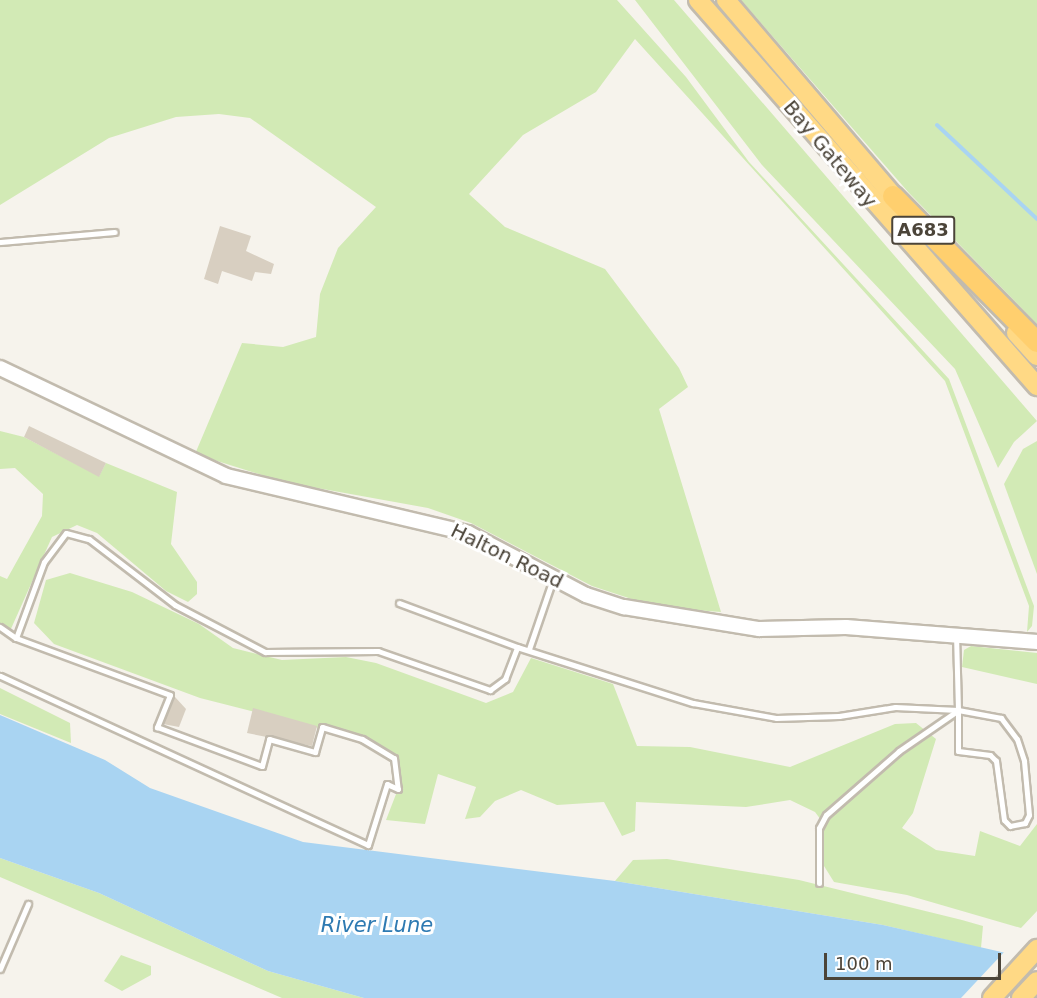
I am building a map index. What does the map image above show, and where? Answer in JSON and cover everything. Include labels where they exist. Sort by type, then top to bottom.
[{"type":"highway","name":"Bay Gateway","points":[[698,0],[962,306],[1037,386]]},
{"type":"highway","name":"Bay Gateway","points":[[726,0],[893,196],[1037,356]]},
{"type":"highway","points":[[893,196],[1037,342]]},
{"type":"highway","points":[[962,306],[1037,399]]},
{"type":"highway","points":[[992,998],[1034,952]]},
{"type":"highway","points":[[1021,998],[1037,981]]},
{"type":"street","name":"Halton Road","points":[[0,368],[226,477],[425,519],[468,533],[586,595],[663,617],[759,629],[846,627],[1037,642]]},
{"type":"lane","points":[[0,242],[115,232]]},
{"type":"lane","points":[[16,638],[44,562],[66,533],[89,538],[176,605],[265,652],[378,651],[490,690],[505,679],[517,647]]},
{"type":"lane","points":[[529,650],[553,577]]},
{"type":"lane","points":[[399,603],[517,647],[693,703],[776,718],[839,716],[895,706],[958,710],[1001,718],[1017,739],[1024,761],[1029,815],[1025,823],[1010,826],[1004,820],[996,761],[990,755],[958,751],[958,710],[956,635]]},
{"type":"lane","points":[[0,627],[16,638],[170,695],[157,727],[262,766],[269,739],[315,752],[322,727],[362,739],[394,758],[398,789],[387,784],[368,845],[0,676]]},
{"type":"lane","points":[[819,883],[819,828],[826,815],[898,752],[958,710]]},
{"type":"lane","points":[[0,969],[28,904]]},
{"type":"green space","points":[[0,0],[617,0],[686,77],[749,162],[949,379],[1034,606],[1032,626],[1027,632],[1029,606],[945,381],[635,39],[596,92],[523,135],[469,194],[505,227],[605,269],[679,368],[688,387],[659,409],[721,612],[656,607],[592,586],[471,523],[428,508],[284,482],[195,454],[242,343],[283,347],[316,337],[320,294],[338,248],[376,207],[250,118],[219,114],[176,117],[109,138],[0,205]]},
{"type":"green space","points":[[635,0],[674,0],[1037,421],[1014,442],[998,468],[955,369],[762,165]]},
{"type":"green space","points":[[741,0],[1037,0],[1037,324],[909,193]]},
{"type":"green space","points":[[0,431],[24,437],[99,476],[106,463],[177,492],[171,544],[197,582],[197,594],[188,602],[166,591],[97,533],[77,525],[52,537],[10,631],[0,627],[0,576],[7,579],[42,516],[43,494],[15,468],[0,469]]},
{"type":"green space","points":[[1037,441],[1037,574],[1004,484],[1023,449]]},
{"type":"green space","points":[[70,573],[132,592],[199,624],[233,648],[282,660],[346,657],[376,663],[486,703],[513,692],[531,658],[613,684],[637,746],[690,747],[790,767],[895,724],[916,723],[936,739],[913,813],[902,828],[936,850],[975,856],[980,831],[1020,846],[1037,824],[1037,911],[1021,928],[907,895],[834,882],[824,866],[824,824],[815,812],[790,800],[746,807],[636,802],[635,831],[622,836],[604,802],[557,805],[521,790],[495,801],[480,817],[465,819],[476,787],[438,774],[425,824],[386,820],[398,789],[394,759],[362,739],[200,698],[54,644],[34,623],[46,580]]},
{"type":"green space","points":[[971,646],[1037,653],[1037,684],[962,667],[964,650]]},
{"type":"green space","points":[[0,688],[70,723],[71,743],[0,714]]},
{"type":"green space","points":[[0,858],[99,893],[268,971],[364,998],[282,998],[0,877]]},
{"type":"green space","points":[[667,859],[799,880],[962,920],[983,926],[981,948],[883,925],[615,881],[633,860]]},
{"type":"green space","points":[[121,955],[151,966],[151,975],[122,991],[104,981]]},
{"type":"water","name":"River Lune","points":[[0,715],[105,760],[150,788],[303,842],[615,881],[883,925],[1037,960],[1037,998],[364,998],[268,971],[99,893],[0,858]]},
{"type":"pier","points":[[1006,950],[1037,957],[1037,998],[961,998]]},
{"type":"building","points":[[220,226],[251,236],[246,251],[274,264],[271,274],[255,272],[252,281],[222,271],[218,284],[204,279]]},
{"type":"building","points":[[29,426],[106,463],[99,477],[24,437]]},
{"type":"building","points":[[175,697],[186,709],[179,727],[163,724]]},
{"type":"building","points":[[253,708],[317,726],[312,746],[247,733]]},
{"type":"waterway","points":[[937,125],[1037,219]]}]
